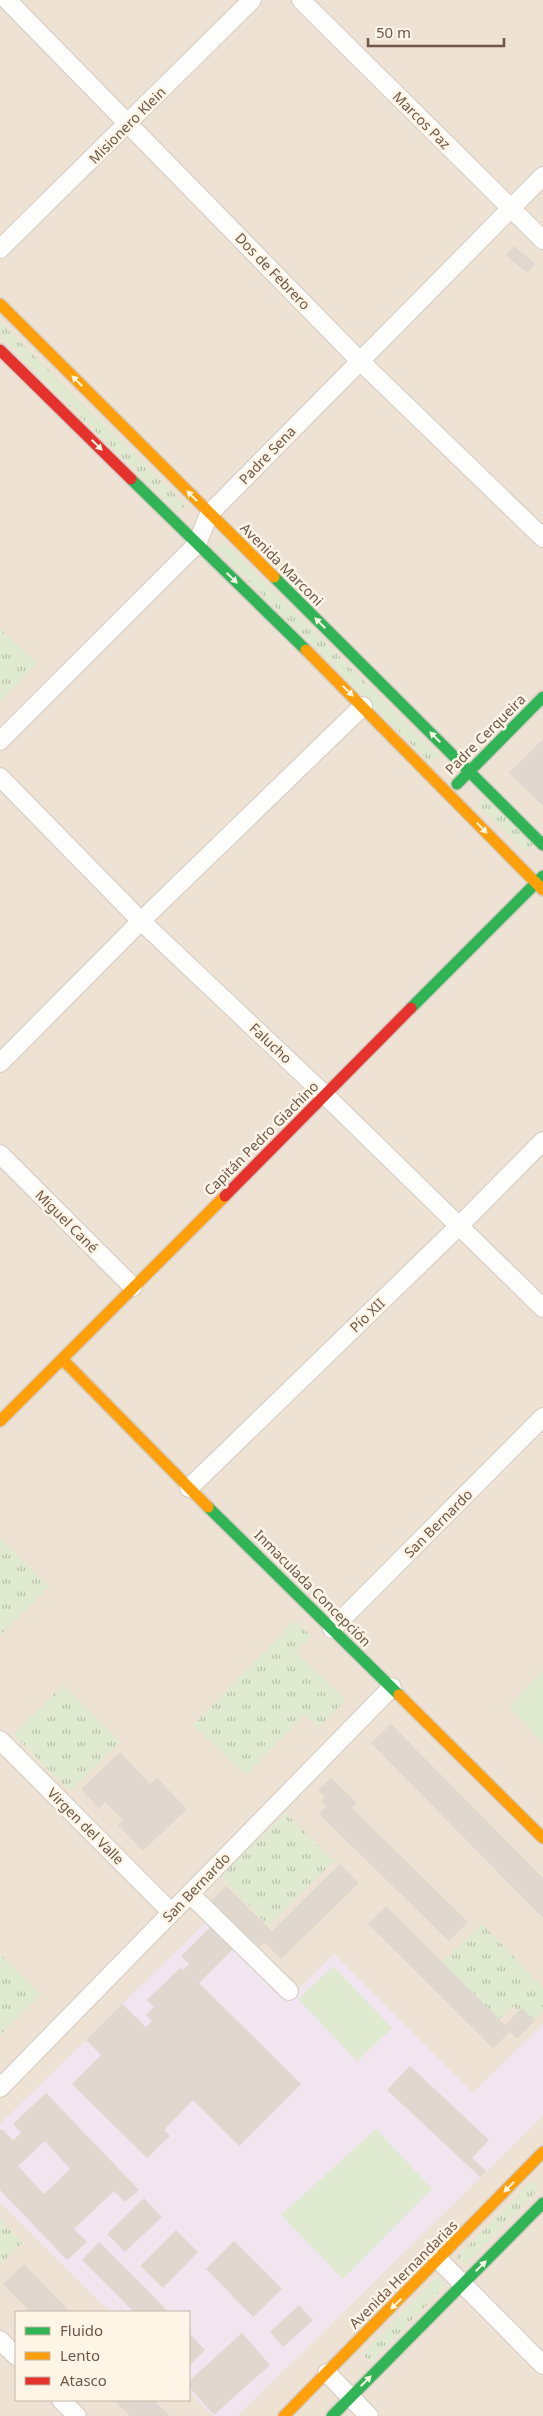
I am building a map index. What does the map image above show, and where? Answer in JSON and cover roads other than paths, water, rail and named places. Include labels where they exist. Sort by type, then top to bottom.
[{"type":"main road","name":"Avenida Marconi","points":[[0,304],[543,845]]},
{"type":"main road","points":[[0,350],[541,883]]},
{"type":"main road","name":"Padre Cerqueira","points":[[449,793],[543,697]]},
{"type":"main road","name":"Capitán Pedro Giachino","points":[[0,1421],[325,1095],[541,883]]},
{"type":"main road","name":"Inmaculada Concepción","points":[[62,1359],[189,1488],[543,1838]]},
{"type":"main road","name":"Avenida Hernandarias","points":[[284,2416],[543,2153]]},
{"type":"main road","points":[[332,2416],[543,2203]]},
{"type":"street","name":"Dos de Febrero","points":[[7,0],[130,123],[360,360],[543,538]]},
{"type":"street","name":"Misionero Klein","points":[[0,249],[130,123],[252,0]]},
{"type":"street","name":"Marcos Paz","points":[[301,0],[543,240]]},
{"type":"street","name":"Padre Sena","points":[[0,741],[197,544],[209,514],[543,176]]},
{"type":"street","points":[[0,1063],[142,921],[363,706]]},
{"type":"street","name":"Falucho","points":[[0,776],[142,921],[460,1225],[543,1308]]},
{"type":"street","name":"Pío XII","points":[[189,1488],[460,1225],[543,1141]]},
{"type":"street","name":"Miguel Cané","points":[[0,1154],[133,1287]]},
{"type":"street","name":"San Bernardo","points":[[332,1629],[543,1417]]},
{"type":"street","name":"San Bernardo","points":[[0,2088],[392,1687]]},
{"type":"street","name":"Virgen del Valle","points":[[0,1740],[172,1912]]},
{"type":"street","points":[[190,1894],[288,1991]]},
{"type":"street","points":[[439,2260],[543,2366]]},
{"type":"street","points":[[0,2340],[15,2355]]},
{"type":"street","points":[[327,2373],[369,2416]]},
{"type":"street","points":[[62,2401],[78,2416]]}]
